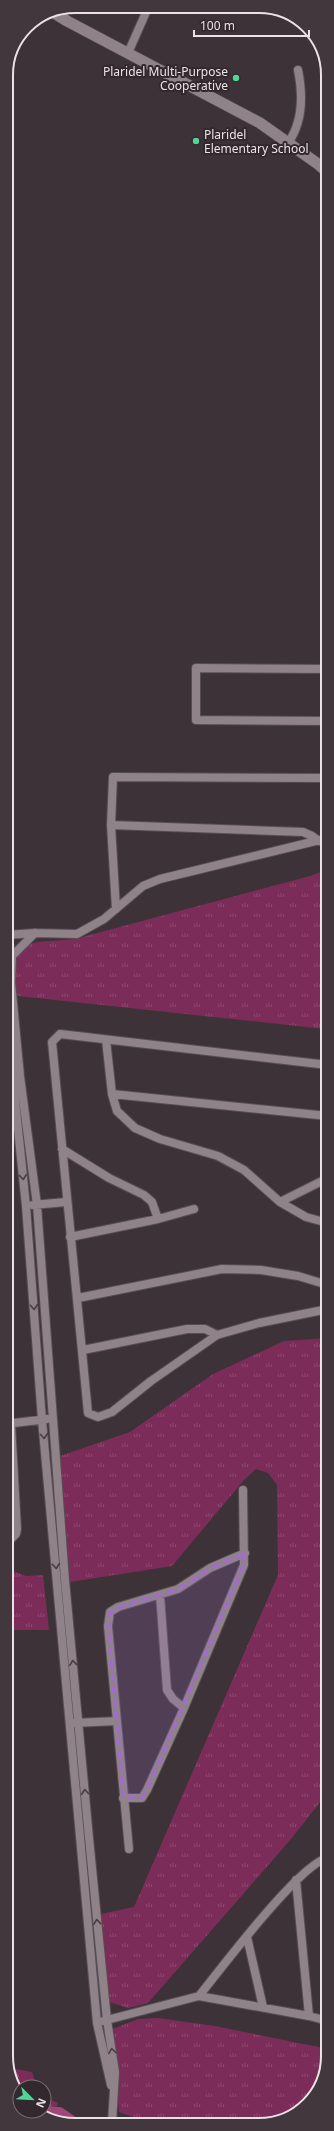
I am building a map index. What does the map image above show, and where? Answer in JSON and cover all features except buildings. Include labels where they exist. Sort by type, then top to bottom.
[{"type":"main road","points":[[58,16],[260,123],[321,168]]},
{"type":"street","points":[[128,53],[146,13]]},
{"type":"street","points":[[288,143],[298,126],[301,84],[298,70]]},
{"type":"street","points":[[321,669],[196,668],[196,720],[321,721]]},
{"type":"street","points":[[116,909],[111,825],[113,777],[321,778]]},
{"type":"street","points":[[111,825],[303,832],[319,841]]},
{"type":"street","points":[[13,933],[77,934],[104,919],[143,886],[160,879],[319,841]]},
{"type":"street","points":[[13,955],[35,933]]},
{"type":"street","points":[[13,1004],[19,1068],[37,1205],[65,1580],[107,2020],[115,2072],[112,2118]]},
{"type":"street","points":[[321,1065],[60,1034],[52,1042],[66,1202],[78,1298],[88,1413],[98,1417],[112,1412],[151,1381],[217,1336],[259,1322],[321,1310]]},
{"type":"street","points":[[106,1040],[112,1094],[117,1111],[135,1128],[160,1139],[218,1156],[244,1170],[280,1202],[306,1217],[321,1221]]},
{"type":"street","points":[[13,1081],[26,1206],[42,1420],[97,2023],[113,2090]]},
{"type":"street","points":[[112,1094],[321,1115]]},
{"type":"street","points":[[62,1148],[109,1178],[144,1195],[152,1202],[158,1219]]},
{"type":"street","points":[[280,1202],[321,1182]]},
{"type":"street","points":[[26,1206],[66,1202]]},
{"type":"street","points":[[70,1237],[158,1219],[194,1208]]},
{"type":"street","points":[[78,1298],[222,1269],[261,1270],[298,1276],[321,1283]]},
{"type":"street","points":[[83,1350],[187,1329],[205,1329],[217,1336]]},
{"type":"street","points":[[13,1423],[54,1418]]},
{"type":"street","points":[[13,1482],[17,1529],[16,1534],[13,1537]]},
{"type":"street","points":[[123,1798],[142,1798],[184,1708],[244,1565],[243,1490]]},
{"type":"street","points":[[129,1849],[108,1626],[110,1612],[118,1606],[178,1589],[210,1568],[245,1552]]},
{"type":"street","points":[[160,1595],[167,1690],[173,1699],[184,1708]]},
{"type":"street","points":[[70,1723],[118,1721]]},
{"type":"street","points":[[199,1996],[296,1880],[321,1860]]},
{"type":"street","points":[[296,1880],[309,2016]]},
{"type":"street","points":[[247,1937],[263,2007]]},
{"type":"street","points":[[97,2023],[199,1996],[321,2019]]},
{"type":"highlighted area","points":[[245,1553],[244,1565],[147,1790],[142,1798],[123,1798],[108,1626],[110,1612],[118,1607],[178,1589],[210,1568]]},
{"type":"green space","points":[[321,872],[321,1029],[13,994],[13,969],[16,969],[16,958],[21,947],[37,942],[75,939],[310,876]]},
{"type":"green space","points":[[321,1338],[321,1801],[291,1839],[148,2003],[128,2008],[106,2001],[101,1914],[134,1907],[278,1575],[277,1485],[268,1473],[256,1469],[244,1480],[172,1566],[70,1582],[60,1456],[130,1432],[213,1374],[284,1341]]},
{"type":"green space","points":[[13,1571],[26,1576],[43,1575],[49,1630],[13,1630]]},
{"type":"green space","points":[[158,2018],[215,2026],[321,2048],[320,2068],[311,2091],[303,2100],[294,2108],[275,2116],[263,2118],[136,2118],[119,2112],[110,2030],[138,2019]]},
{"type":"green space","points":[[14,2069],[32,2072],[34,2079],[18,2079]]},
{"type":"green space","points":[[52,2100],[58,2103],[54,2114],[52,2113]]},
{"type":"waterway","points":[[54,2114],[59,2114],[63,2117]]},
{"type":"place","name":"Plaridel Multi-Purpose Cooperative","points":[[236,78]]},
{"type":"place","name":"Plaridel Elementary School","points":[[196,141]]}]
